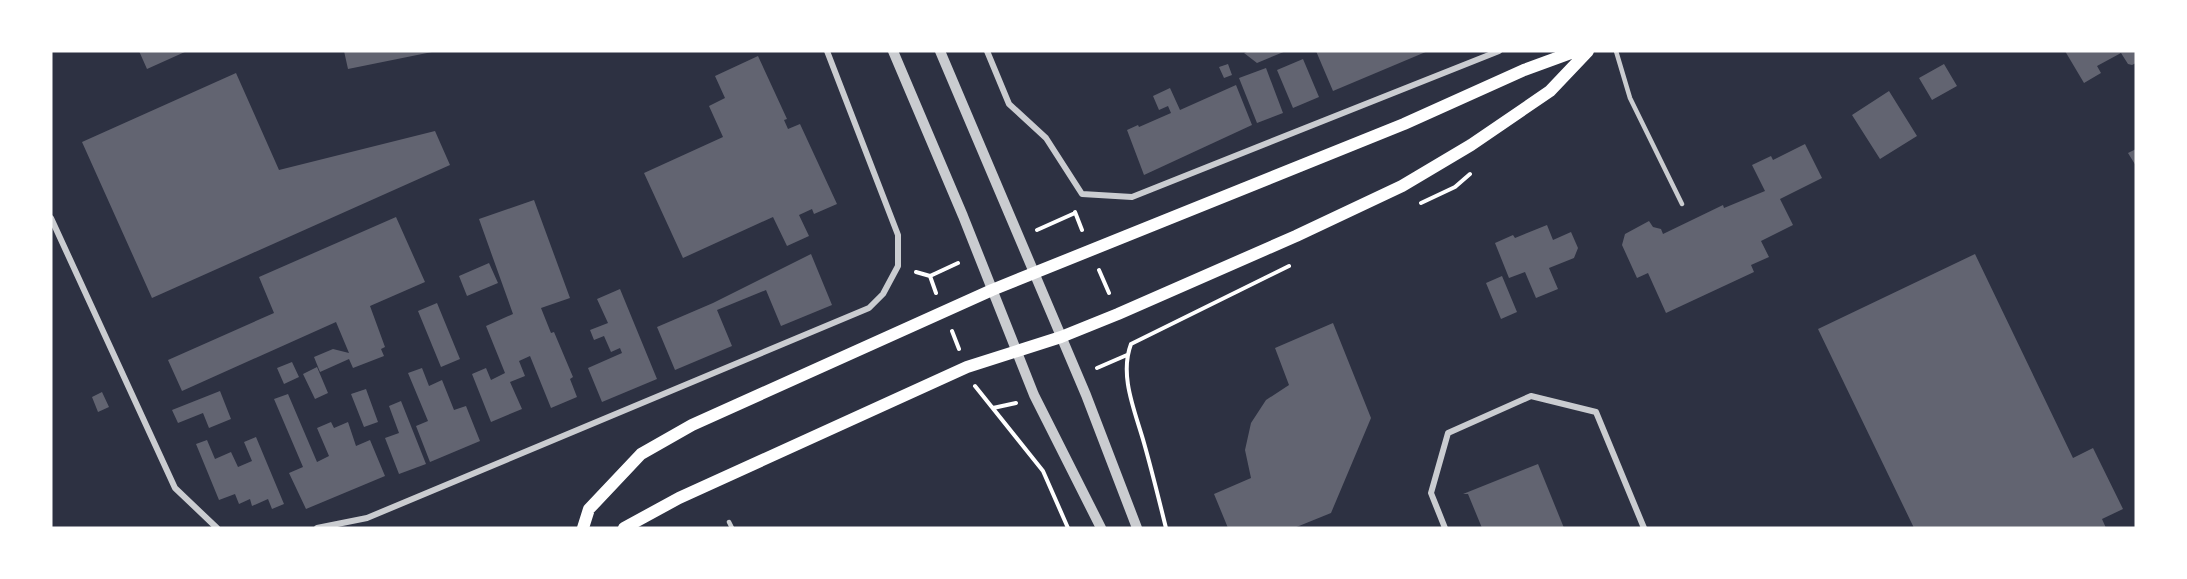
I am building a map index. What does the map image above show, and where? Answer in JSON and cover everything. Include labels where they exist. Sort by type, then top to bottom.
[{"type":"main road","points":[[583,528],[589,509],[641,454],[692,425],[992,290],[1404,124],[1524,70],[1576,51]]},
{"type":"main road","points":[[624,528],[680,498],[966,367],[1060,337],[1118,314],[1296,236],[1402,186],[1471,145],[1550,91],[1588,51]]},
{"type":"street","points":[[317,528],[367,518],[869,308],[883,294],[898,266],[898,235],[826,51]]},
{"type":"street","points":[[893,51],[963,216],[1016,350],[1044,414],[1101,528]]},
{"type":"street","points":[[940,51],[1086,395],[1137,528]]},
{"type":"street","points":[[987,51],[1009,104],[1046,138],[1082,194],[1132,197],[1499,51]]},
{"type":"street","points":[[51,218],[174,488],[217,528]]},
{"type":"street","points":[[1445,528],[1431,493],[1448,433],[1531,396],[1596,412],[1644,528]]},
{"type":"lane","points":[[1616,51],[1630,98],[1682,204]]},
{"type":"lane","points":[[729,522],[732,528]]},
{"type":"path","points":[[1075,213],[1131,344],[1127,355],[1130,401],[1144,442],[1166,528]]},
{"type":"path","points":[[993,408],[1043,471],[1068,528]]},
{"type":"building","points":[[139,51],[187,51],[147,69]]},
{"type":"building","points":[[344,51],[432,51],[432,52],[348,69]]},
{"type":"building","points":[[1286,51],[1257,63],[1244,53]]},
{"type":"building","points":[[1316,51],[1428,51],[1333,91]]},
{"type":"building","points":[[2065,51],[2136,51],[2136,63],[2128,64],[2121,53],[2097,66],[2101,73],[2084,83]]},
{"type":"building","points":[[758,56],[787,119],[784,120],[788,129],[800,124],[837,204],[814,214],[812,209],[799,215],[809,236],[787,246],[773,217],[683,258],[644,173],[723,137],[709,106],[725,98],[715,76]]},
{"type":"building","points":[[1303,59],[1319,97],[1293,108],[1277,70]]},
{"type":"building","points":[[1228,64],[1232,75],[1224,78],[1219,67]]},
{"type":"building","points":[[1944,64],[1957,86],[1932,100],[1919,78]]},
{"type":"building","points":[[1266,68],[1283,113],[1257,123],[1239,78]]},
{"type":"building","points":[[236,73],[279,170],[435,131],[450,165],[152,298],[82,142]]},
{"type":"building","points":[[1236,85],[1252,125],[1144,175],[1127,130],[1171,113],[1168,106],[1159,110],[1153,96],[1170,88],[1180,110]]},
{"type":"building","points":[[1889,91],[1917,136],[1880,159],[1852,115]]},
{"type":"building","points":[[1805,144],[1822,178],[1780,199],[1793,225],[1761,241],[1769,257],[1751,265],[1754,272],[1666,313],[1648,273],[1637,278],[1622,245],[1625,234],[1649,221],[1653,227],[1661,229],[1663,234],[1723,205],[1724,208],[1765,191],[1752,165],[1771,156],[1773,160]]},
{"type":"building","points":[[2136,149],[2136,166],[2128,153]]},
{"type":"building","points":[[534,200],[570,298],[541,308],[573,377],[570,379],[577,397],[551,408],[530,356],[519,361],[525,376],[510,382],[522,409],[491,422],[472,374],[486,368],[491,380],[505,373],[486,326],[513,314],[479,219]]},
{"type":"building","points":[[396,217],[425,282],[370,306],[385,347],[381,349],[384,356],[353,368],[349,359],[320,372],[314,357],[333,349],[349,353],[336,322],[182,391],[168,360],[274,313],[259,277]]},
{"type":"building","points":[[1547,225],[1553,240],[1571,232],[1578,248],[1574,258],[1549,268],[1558,289],[1536,298],[1525,272],[1509,278],[1495,243],[1513,235],[1515,238]]},
{"type":"building","points":[[811,254],[832,305],[781,326],[766,290],[717,310],[732,346],[675,370],[657,327],[713,303]]},
{"type":"building","points":[[1975,254],[2073,458],[2093,448],[2123,509],[2102,519],[2106,528],[1914,528],[1818,329]]},
{"type":"building","points":[[489,263],[498,283],[467,296],[459,276]]},
{"type":"building","points":[[1502,276],[1517,312],[1501,319],[1486,283]]},
{"type":"building","points":[[620,289],[657,379],[602,402],[588,368],[622,353],[620,348],[611,352],[604,336],[594,340],[590,330],[608,323],[597,299]]},
{"type":"building","points":[[437,303],[460,359],[441,367],[418,311]]},
{"type":"building","points":[[1333,323],[1371,418],[1331,513],[1294,528],[1228,528],[1214,494],[1251,478],[1245,450],[1251,423],[1266,400],[1289,385],[1275,348]]},
{"type":"building","points":[[292,362],[299,377],[284,384],[277,368]]},
{"type":"building","points":[[317,367],[328,393],[315,399],[303,374]]},
{"type":"building","points":[[422,368],[429,386],[442,380],[454,410],[466,406],[480,441],[430,462],[416,426],[428,421],[408,373]]},
{"type":"building","points":[[366,389],[378,422],[364,427],[351,394]]},
{"type":"building","points":[[220,391],[231,419],[209,428],[203,413],[178,423],[172,410]]},
{"type":"building","points":[[102,392],[109,407],[98,412],[92,397]]},
{"type":"building","points":[[288,394],[317,462],[329,456],[317,428],[331,422],[334,428],[348,422],[356,446],[370,440],[385,476],[306,509],[289,473],[303,467],[274,399]]},
{"type":"building","points":[[401,401],[426,464],[399,474],[385,438],[399,433],[389,406]]},
{"type":"building","points":[[256,437],[284,504],[272,509],[268,499],[252,506],[250,499],[239,504],[235,494],[219,500],[196,444],[207,440],[215,459],[231,452],[238,467],[252,461],[244,442]]},
{"type":"building","points":[[1538,464],[1564,528],[1482,528],[1468,494],[1463,494]]}]
